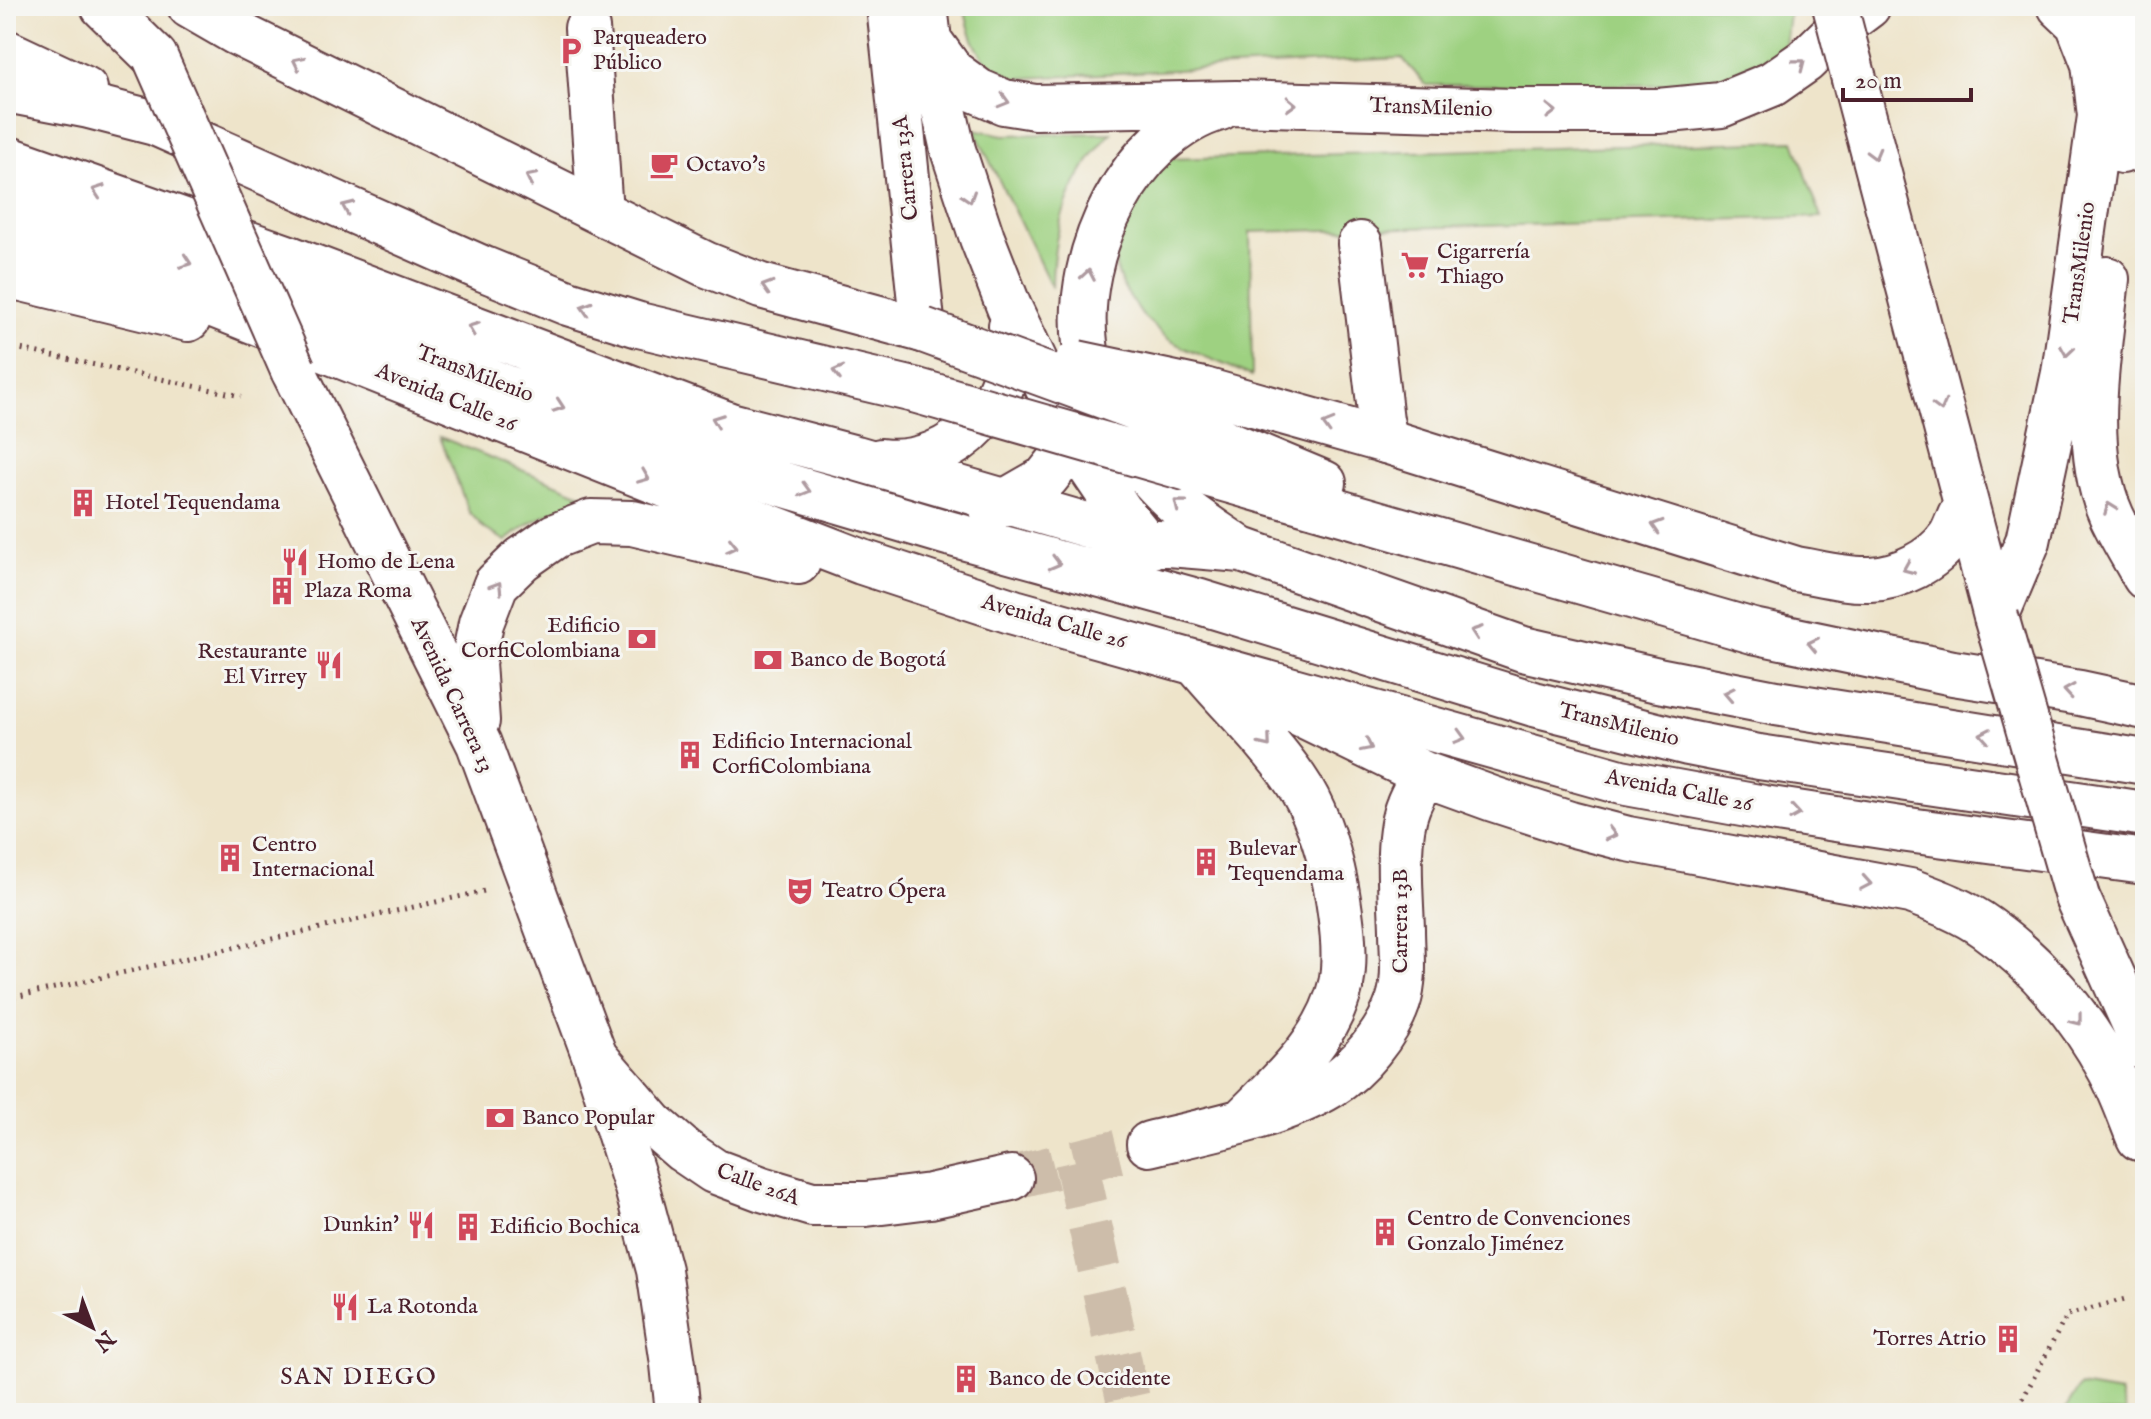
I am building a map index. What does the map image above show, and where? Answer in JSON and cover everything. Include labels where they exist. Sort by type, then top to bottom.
[{"type":"main road","points":[[103,6],[155,57]]},
{"type":"main road","name":"Avenida Carrera 13","points":[[145,6],[155,57],[293,370],[479,744],[595,1057],[637,1188],[659,1270],[678,1413]]},
{"type":"main road","points":[[190,6],[235,32],[705,264],[761,286],[923,330],[1198,430],[1529,568],[1753,631],[1953,673],[2080,693],[2145,707]]},
{"type":"main road","name":"Carrera 13A","points":[[889,6],[923,330]]},
{"type":"main road","name":"TransMilenio","points":[[1996,617],[2028,541],[2064,373],[2100,116],[2094,64],[2078,23],[2060,6]]},
{"type":"main road","name":"TransMilenio","points":[[2116,6],[2124,19],[2131,66],[2096,376],[2095,435],[2101,482],[2112,516],[2145,577]]},
{"type":"main road","name":"TransMilenio","points":[[1846,11],[1854,79],[1996,617],[2077,897],[2145,1048]]},
{"type":"main road","name":"TransMilenio","points":[[927,23],[952,72],[978,91],[1004,102],[1035,107],[1236,103],[1513,111],[1658,111],[1721,105],[1772,84],[1805,61],[1846,11]]},
{"type":"main road","name":"TransMilenio","points":[[927,23],[953,150],[1009,307],[1074,443],[1120,511],[1200,602]]},
{"type":"main road","points":[[587,28],[600,212]]},
{"type":"main road","points":[[6,52],[155,123],[484,269],[568,303],[639,325],[914,390],[1198,430],[1386,441],[1796,569],[1857,578],[1873,579],[1915,567],[1951,536],[1960,515]]},
{"type":"main road","points":[[6,90],[155,123]]},
{"type":"main road","name":"TransMilenio","points":[[948,533],[1046,478],[1074,443],[1085,416],[1090,388],[1083,304],[1089,265],[1101,228],[1119,194],[1141,163],[1170,135],[1202,113],[1236,103]]},
{"type":"main road","name":"TransMilenio","points":[[6,158],[292,259],[730,425],[1007,501]]},
{"type":"main road","name":"TransMilenio","points":[[6,202],[207,270],[505,387],[782,484],[1200,602],[1534,704],[1688,743],[1774,759],[2145,814]]},
{"type":"main road","name":"Avenida Calle 26","points":[[6,229],[90,256],[848,556],[1014,612],[1621,782],[1901,829],[2145,862]]},
{"type":"main road","points":[[1360,244],[1386,441]]},
{"type":"main road","points":[[6,275],[338,355]]},
{"type":"main road","name":"TransMilenio","points":[[856,458],[893,463],[929,456],[962,438],[988,413],[1006,380],[1013,344],[1009,307]]},
{"type":"main road","name":"TransMilenio","points":[[1088,362],[1123,448],[1175,503],[1242,550]]},
{"type":"main road","points":[[1007,501],[1145,542]]},
{"type":"main road","points":[[479,744],[473,663],[481,623],[496,584],[522,559],[555,536],[591,522],[632,523],[1014,612]]},
{"type":"main road","name":"TransMilenio","points":[[1145,542],[1242,550],[1523,649],[1658,680],[1776,703],[2145,762]]},
{"type":"main road","points":[[1196,663],[1424,774],[1570,824],[1628,839],[1910,891],[1950,906],[1986,927],[2048,982],[2106,1062],[2139,1138]]},
{"type":"main road","points":[[1149,1144],[1242,1121],[1298,1065],[1322,1030],[1341,983],[1343,928],[1330,857],[1304,792],[1263,738],[1196,663]]},
{"type":"main road","name":"Carrera 13B","points":[[1242,1121],[1300,1101],[1331,1086],[1362,1059],[1381,1036],[1398,1002],[1400,990],[1402,838],[1407,808],[1424,774]]},
{"type":"main road","points":[[1901,829],[2145,829]]},
{"type":"main road","name":"Calle 26A","points":[[595,1057],[653,1124],[714,1171],[812,1204],[866,1204],[930,1196],[1011,1178]]},
{"type":"path","points":[[6,346],[241,396]]},
{"type":"path","points":[[6,999],[493,890]]},
{"type":"path","points":[[2015,1413],[2067,1315],[2125,1299]]},
{"type":"green space","points":[[964,6],[1790,6],[1785,46],[1773,67],[1725,85],[1426,85],[1402,58],[1006,79],[982,56],[969,28]]},
{"type":"green space","points":[[974,129],[1004,135],[1111,133],[1084,168],[1066,204],[1055,244],[1052,288]]},
{"type":"green space","points":[[1794,141],[1821,217],[1250,232],[1252,376],[1168,339],[1142,315],[1122,285],[1116,267],[1114,245],[1117,223],[1167,159]]},
{"type":"green space","points":[[440,437],[591,498],[546,515],[506,541],[485,529],[469,512]]},
{"type":"green space","points":[[2080,1386],[2120,1393],[2126,1413],[2063,1413]]},
{"type":"tunnel","points":[[1011,1178],[1149,1144]]},
{"type":"tunnel","points":[[1076,1161],[1131,1413]]},
{"type":"place","name":"Parqueadero Público","points":[[571,51]]},
{"type":"place","name":"Octavo's","points":[[664,165]]},
{"type":"place","name":"Cigarrería Thiago","points":[[1415,265]]},
{"type":"place","name":"Hotel Tequendama","points":[[83,503]]},
{"type":"place","name":"Homo de Lena","points":[[295,562]]},
{"type":"place","name":"Plaza Roma","points":[[282,591]]},
{"type":"place","name":"Edificio CorfiColombiana","points":[[642,639]]},
{"type":"place","name":"Banco de Bogotá","points":[[768,660]]},
{"type":"place","name":"Restaurante El Virrey","points":[[329,665]]},
{"type":"place","name":"Edificio Internacional CorfiColombiana","points":[[690,755]]},
{"type":"place","name":"Centro Internacional","points":[[230,858]]},
{"type":"place","name":"Bulevar Tequendama","points":[[1206,862]]},
{"type":"place","name":"Teatro Ópera","points":[[800,891]]},
{"type":"place","name":"Banco Popular","points":[[500,1118]]},
{"type":"place","name":"Dunkin'","points":[[421,1225]]},
{"type":"place","name":"Edificio Bochica","points":[[468,1227]]},
{"type":"place","name":"Centro de Convenciones Gonzalo Jiménez","points":[[1385,1232]]},
{"type":"place","name":"La Rotonda","points":[[345,1307]]},
{"type":"place","name":"Torres Atrio","points":[[2008,1339]]},
{"type":"place","name":"Banco de Occidente","points":[[966,1379]]},
{"type":"district","name":"SAN DIEGO","points":[[359,1377]]}]
